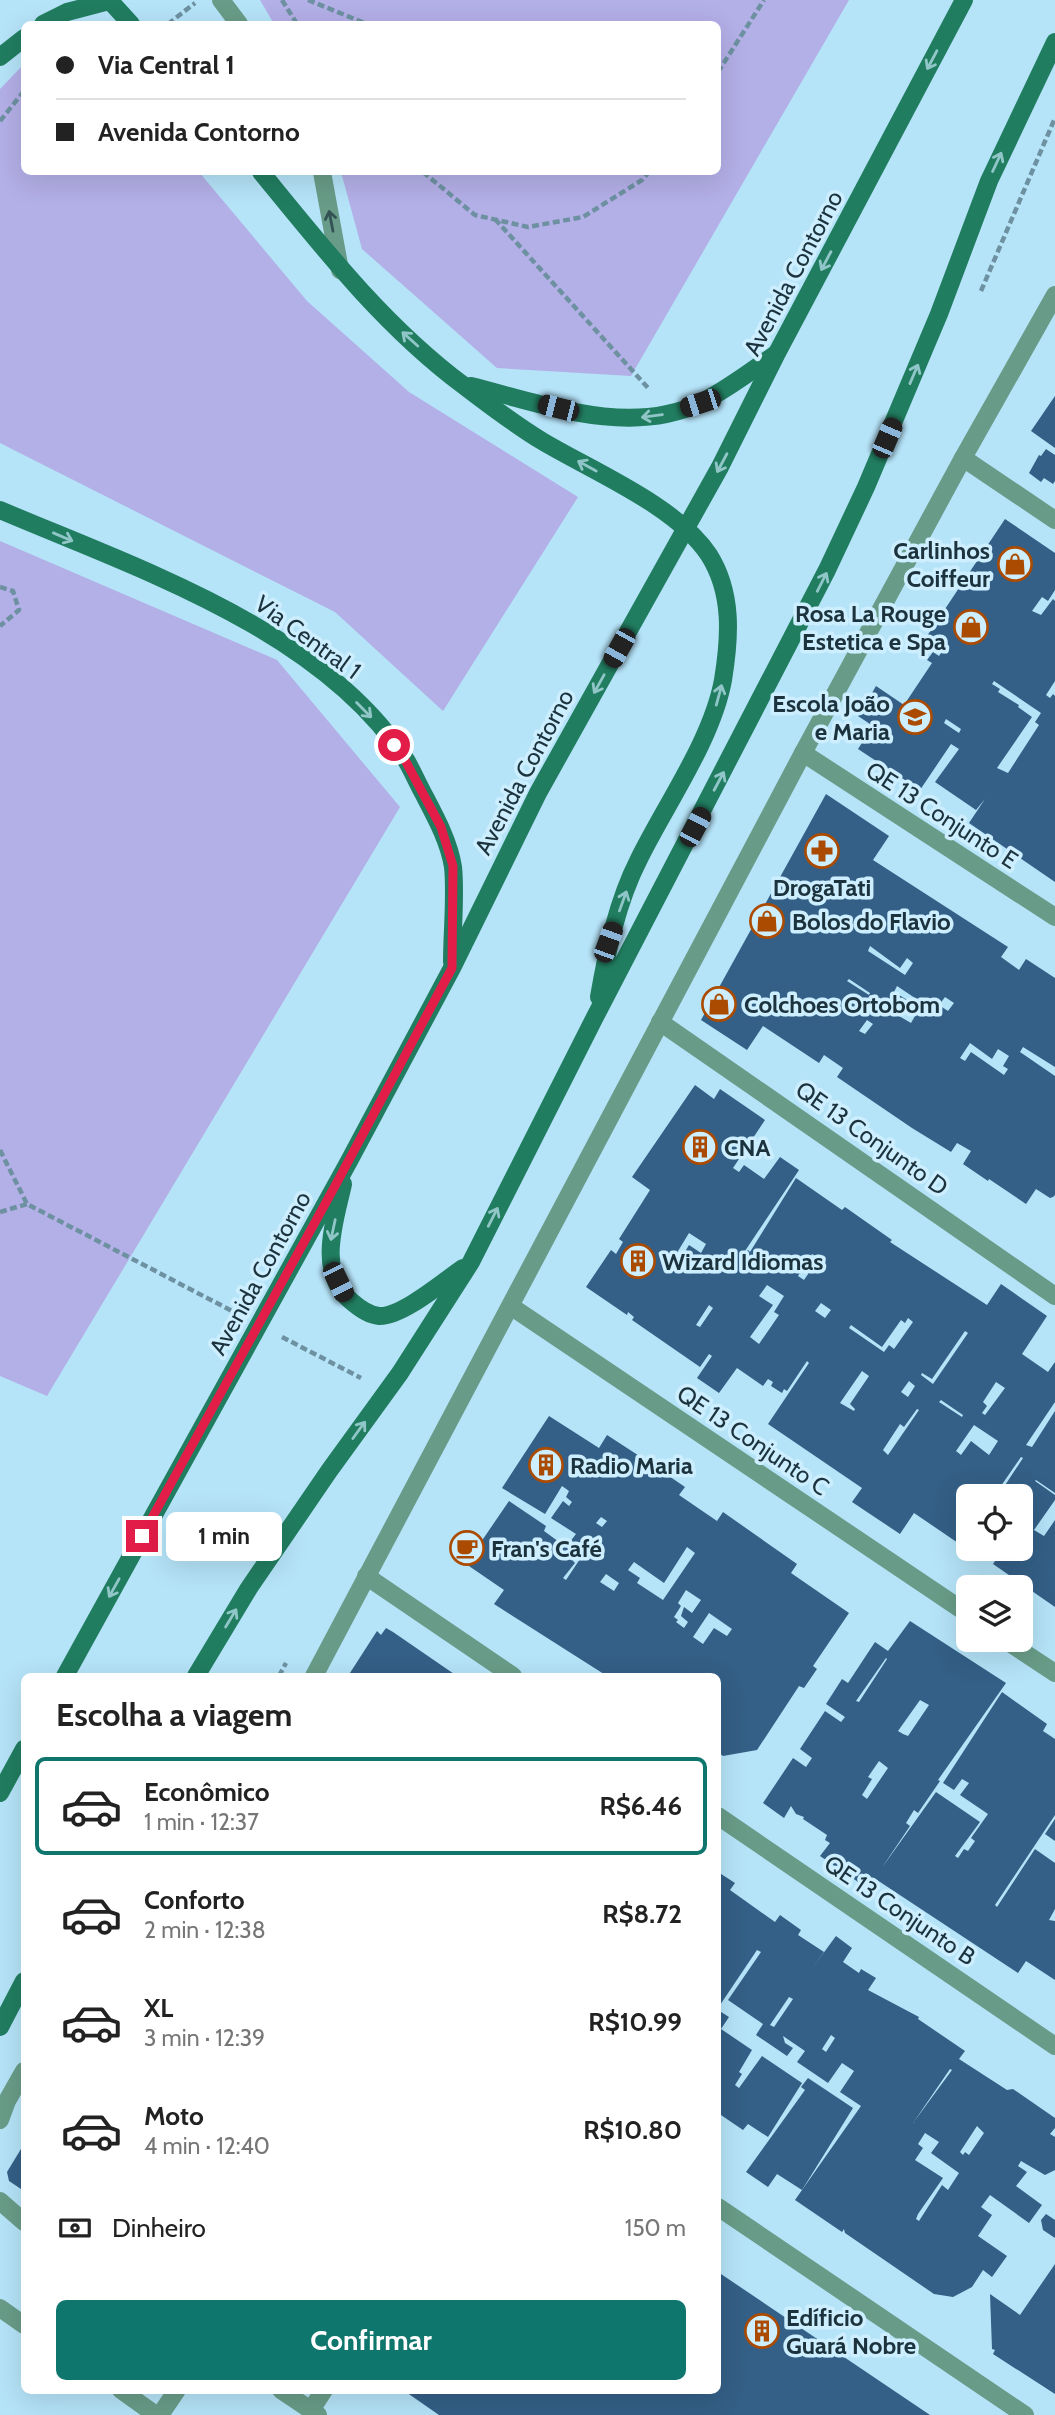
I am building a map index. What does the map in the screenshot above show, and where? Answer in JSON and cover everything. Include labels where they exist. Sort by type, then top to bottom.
[{"type":"main road","points":[[49,21],[67,12],[109,0],[128,21]]},
{"type":"main road","name":"Avenida Contorno","points":[[67,1673],[348,1163],[452,968],[538,793],[686,528],[964,0]]},
{"type":"main road","points":[[0,57],[21,40]]},
{"type":"main road","points":[[198,1673],[250,1588],[329,1471],[387,1392],[471,1262],[827,570],[866,488],[939,314],[989,181],[1055,42]]},
{"type":"main road","points":[[263,175],[340,270],[394,325],[461,384],[539,440],[643,498],[686,528],[708,554],[723,582],[729,617],[722,681],[713,716],[637,862],[608,942],[596,1015]]},
{"type":"main road","points":[[461,384],[558,408],[607,416],[654,418],[700,403],[777,353]]},
{"type":"main road","name":"Via Central 1","points":[[0,510],[208,599],[271,636],[328,676],[370,715],[405,760],[441,827],[453,866],[452,968]]},
{"type":"main road","points":[[348,1163],[330,1240],[331,1268],[345,1296],[362,1311],[381,1316],[410,1306],[471,1262]]},
{"type":"main road","points":[[0,1793],[21,1754]]},
{"type":"main road","points":[[0,2027],[21,1987]]},
{"type":"street","points":[[221,0],[237,21]]},
{"type":"street","points":[[323,175],[340,270]]},
{"type":"street","points":[[316,1673],[803,754],[963,458],[1055,295]]},
{"type":"street","points":[[963,458],[1055,520]]},
{"type":"street","name":"QE 13 Conjunto E","points":[[803,754],[1055,917]]},
{"type":"street","name":"QE 13 Conjunto D","points":[[660,1022],[1055,1296]]},
{"type":"street","name":"QE 13 Conjunto C","points":[[512,1307],[956,1607]]},
{"type":"street","points":[[366,1576],[509,1673]]},
{"type":"street","points":[[1023,1652],[1055,1673]]},
{"type":"street","name":"QE 13 Conjunto B","points":[[721,1818],[1055,2046]]},
{"type":"street","points":[[0,2120],[21,2076]]},
{"type":"street","points":[[0,2201],[21,2219]]},
{"type":"street","points":[[721,2209],[1026,2415]]},
{"type":"street","points":[[0,2308],[21,2323]]},
{"type":"street","points":[[127,2394],[158,2415],[174,2394]]},
{"type":"street","points":[[288,2394],[314,2413],[322,2394]]},
{"type":"path","points":[[172,21],[199,0]]},
{"type":"path","points":[[282,0],[295,21]]},
{"type":"path","points":[[308,0],[360,21]]},
{"type":"path","points":[[721,67],[764,0]]},
{"type":"path","points":[[0,121],[21,95]]},
{"type":"path","points":[[427,175],[475,215],[528,227],[583,217],[646,175]]},
{"type":"path","points":[[495,219],[670,413]]},
{"type":"path","points":[[0,587],[13,591],[19,610],[0,626]]},
{"type":"path","points":[[0,1150],[27,1204],[387,1392]]},
{"type":"path","points":[[0,1212],[27,1204]]},
{"type":"shaded area","points":[[260,0],[849,0],[631,376],[497,368],[362,249],[342,175],[721,175],[721,21],[272,21]]},
{"type":"shaded area","points":[[21,67],[21,175],[202,175],[307,301],[409,392],[578,497],[443,711],[335,612],[0,443],[0,89]]},
{"type":"shaded area","points":[[0,541],[277,660],[400,807],[47,1396],[0,1376]]},
{"type":"building","points":[[1055,396],[1055,448],[1031,431]]},
{"type":"building","points":[[1046,449],[1055,455],[1053,484],[1044,478],[1041,482],[1029,473],[1039,455]]},
{"type":"building","points":[[1005,519],[1055,553],[1055,590],[1048,601],[1042,597],[1032,611],[1041,615],[1053,599],[1055,601],[1055,681],[1046,695],[1050,698],[1053,694],[1055,696],[1055,882],[969,823],[985,799],[976,810],[935,782],[959,749],[951,744],[920,790],[858,749],[873,726],[858,716],[876,686],[904,705],[932,663],[927,660],[933,652],[939,656],[945,647],[927,636]],"holes":[[[994,681],[1041,713],[1035,722],[1039,725],[1008,773],[997,768],[1032,717],[998,692],[1000,689],[992,684]],[[946,719],[961,729],[959,733],[944,723]]]},
{"type":"building","points":[[826,794],[889,836],[873,860],[1008,947],[1001,957],[1019,970],[1026,959],[1055,978],[1055,1067],[1023,1047],[1020,1052],[1055,1076],[1055,1195],[1050,1198],[1036,1189],[1026,1204],[989,1179],[988,1181],[963,1164],[971,1151],[957,1143],[951,1152],[912,1128],[837,1077],[843,1068],[824,1055],[819,1063],[763,1026],[747,1050],[701,1020]],"holes":[[[870,946],[900,968],[907,958],[913,963],[905,975],[868,951]],[[849,979],[870,993],[869,995],[847,981]],[[897,986],[918,1000],[914,1005],[919,1009],[911,1023],[899,1016],[909,1001],[894,992]],[[945,997],[954,1003],[948,1011],[939,1005]],[[867,1020],[873,1024],[865,1034],[859,1031]],[[970,1043],[992,1059],[998,1049],[1009,1056],[1003,1066],[1008,1069],[1004,1075],[971,1052],[965,1061],[960,1058]]]},
{"type":"building","points":[[695,1085],[714,1099],[720,1089],[765,1120],[733,1168],[739,1172],[744,1165],[764,1179],[780,1157],[799,1170],[743,1254],[748,1250],[750,1252],[796,1178],[842,1210],[845,1207],[892,1240],[890,1242],[987,1305],[1001,1284],[1047,1316],[1022,1354],[1048,1372],[1055,1362],[1055,1402],[1026,1445],[1032,1447],[1055,1411],[1055,1493],[1035,1481],[1055,1495],[1055,1500],[1034,1530],[1044,1536],[1055,1520],[1055,1607],[1033,1592],[1033,1575],[1009,1575],[993,1564],[995,1561],[1033,1561],[1033,1484],[1006,1484],[1023,1458],[1021,1457],[1002,1484],[956,1484],[956,1542],[914,1513],[900,1534],[852,1502],[862,1488],[768,1424],[809,1363],[807,1361],[787,1391],[784,1389],[782,1393],[771,1386],[773,1382],[768,1379],[763,1386],[737,1368],[719,1393],[697,1378],[712,1356],[709,1354],[700,1367],[632,1320],[634,1317],[628,1312],[627,1315],[586,1287],[611,1250],[616,1254],[623,1242],[619,1239],[650,1190],[632,1177]],"holes":[[[689,1233],[706,1244],[701,1253],[689,1245],[680,1260],[675,1256]],[[812,1254],[819,1258],[804,1280],[798,1276]],[[767,1285],[784,1296],[774,1312],[779,1315],[759,1344],[750,1337],[773,1305],[759,1296]],[[821,1303],[831,1310],[825,1318],[815,1311]],[[709,1305],[713,1308],[700,1327],[696,1325]],[[908,1318],[913,1322],[894,1349],[889,1345],[884,1352],[849,1328],[851,1325],[882,1347],[901,1320],[905,1323]],[[965,1331],[968,1333],[933,1384],[921,1375],[922,1373],[932,1379]],[[862,1371],[869,1376],[850,1404],[854,1411],[840,1403]],[[909,1381],[915,1386],[908,1397],[901,1392]],[[996,1382],[1005,1388],[985,1415],[982,1413],[987,1406],[983,1402]],[[941,1400],[963,1415],[962,1417],[939,1402]],[[917,1409],[919,1410],[888,1455],[883,1450],[900,1424],[904,1427]],[[974,1425],[998,1441],[989,1455],[971,1441],[961,1455],[956,1451]]]},
{"type":"building","points":[[549,1416],[599,1448],[607,1435],[647,1461],[685,1487],[679,1495],[717,1521],[723,1512],[797,1564],[791,1573],[849,1613],[813,1666],[817,1669],[804,1688],[799,1686],[757,1750],[723,1756],[721,1673],[602,1673],[494,1604],[504,1590],[466,1564],[509,1501],[546,1526],[544,1531],[566,1547],[576,1534],[551,1518],[563,1501],[569,1506],[572,1502],[566,1497],[569,1491],[562,1486],[545,1514],[502,1488]],"holes":[[[601,1517],[607,1521],[602,1527],[596,1523]],[[687,1547],[695,1553],[663,1600],[637,1583],[640,1578],[628,1570],[634,1562],[664,1583]],[[576,1556],[580,1559],[566,1580],[563,1578],[575,1563],[573,1561]],[[606,1574],[619,1583],[614,1591],[600,1582]],[[686,1590],[701,1600],[692,1613],[684,1607],[681,1616],[688,1622],[684,1628],[674,1617],[681,1606],[678,1603]],[[709,1613],[732,1629],[727,1636],[714,1628],[703,1644],[693,1637]]]},
{"type":"building","points":[[910,1621],[1006,1683],[918,1813],[914,1810],[906,1823],[910,1826],[881,1869],[936,1792],[980,1822],[955,1856],[958,1858],[964,1849],[968,1851],[975,1841],[971,1838],[988,1814],[960,1795],[969,1783],[962,1779],[954,1790],[943,1783],[1002,1692],[1047,1724],[1043,1731],[1055,1739],[1055,1815],[995,1905],[997,1907],[1035,1849],[1055,1863],[1055,1909],[1049,1920],[1055,1921],[1055,1980],[1026,1961],[1018,1973],[874,1878],[867,1888],[820,1856],[830,1843],[825,1840],[827,1835],[796,1814],[791,1806],[784,1818],[763,1803],[793,1758],[806,1767],[812,1758],[800,1749],[825,1711],[841,1722],[845,1717],[826,1704],[842,1679],[848,1683],[875,1642],[888,1651]],"holes":[[[886,1658],[859,1702],[856,1701]],[[920,1700],[929,1705],[908,1736],[898,1731]],[[879,1761],[888,1768],[867,1799],[862,1795],[872,1779],[868,1777]]]},
{"type":"building","points":[[386,1628],[453,1673],[350,1673],[377,1631],[381,1635]]},
{"type":"building","points":[[1055,1819],[1055,1841],[1045,1834]]},
{"type":"building","points":[[721,1874],[735,1883],[730,1890],[775,1922],[780,1915],[801,1930],[798,1935],[824,1952],[811,1970],[836,1936],[852,1948],[843,1962],[859,1973],[861,1969],[876,1978],[868,1990],[919,2017],[918,2019],[965,2051],[959,2059],[1007,2090],[1013,2089],[1055,2118],[1055,2128],[1050,2134],[1055,2137],[1055,2170],[1045,2175],[1021,2161],[1018,2166],[1027,2172],[1016,2186],[1042,2205],[1029,2223],[990,2195],[981,2207],[992,2215],[978,2236],[1007,2256],[992,2277],[983,2270],[972,2287],[953,2297],[934,2294],[845,2233],[844,2229],[842,2232],[795,2200],[861,2106],[840,2092],[854,2071],[842,2063],[828,2083],[797,2062],[805,2051],[783,2036],[785,2043],[793,2048],[787,2056],[756,2035],[763,2024],[728,2000],[761,1952],[757,1950],[721,2004]],"holes":[[[789,1997],[793,1999],[774,2027],[770,2025]],[[831,2035],[835,2038],[826,2052],[822,2049]],[[950,2069],[952,2070],[913,2123]],[[977,2126],[984,2133],[969,2155],[960,2152]],[[925,2133],[939,2142],[931,2153],[959,2173],[948,2190],[942,2185],[919,2221],[916,2219],[918,2214],[943,2178],[915,2160],[923,2148],[918,2144]]]},
{"type":"building","points":[[721,2012],[729,2017],[721,2029]]},
{"type":"building","points":[[721,2029],[752,2050],[739,2072],[742,2074],[735,2085],[739,2088],[762,2056],[802,2083],[768,2137],[748,2124],[743,2130],[721,2115]]},
{"type":"building","points":[[808,2078],[853,2108],[802,2190],[777,2174],[768,2187],[746,2172],[805,2090],[801,2087]]},
{"type":"building","points":[[21,2149],[21,2189],[9,2181],[7,2172]]},
{"type":"building","points":[[1046,2214],[1055,2220],[1055,2238],[1043,2230],[1041,2220]]},
{"type":"building","points":[[1055,2264],[1055,2394],[993,2354],[995,2350],[992,2349],[990,2294],[1020,2315]]},
{"type":"building","name":"Edíficio Guará Nobre","points":[[721,2274],[930,2415],[439,2415],[409,2394],[721,2394]]},
{"type":"place","name":"Carlinhos Coiffeur","points":[[1015,564]]},
{"type":"place","name":"Rosa La Rouge Estetica e Spa","points":[[971,627]]},
{"type":"place","name":"Escola João e Maria","points":[[915,717]]},
{"type":"place","name":"DrogaTati","points":[[822,851]]},
{"type":"place","name":"Bolos do Flavio","points":[[767,921]]},
{"type":"place","name":"Colchoes Ortobom","points":[[719,1004]]},
{"type":"place","name":"CNA","points":[[700,1147]]},
{"type":"place","name":"Wizard Idiomas","points":[[638,1261]]},
{"type":"place","name":"Radio Maria","points":[[546,1465]]},
{"type":"place","name":"Fran's Café","points":[[467,1548]]},
{"type":"place","name":"Edíficio Guará Nobre","points":[[762,2331]]},
{"type":"route","points":[[142,1536],[348,1163],[452,968],[453,866],[441,827],[394,745]]}]
